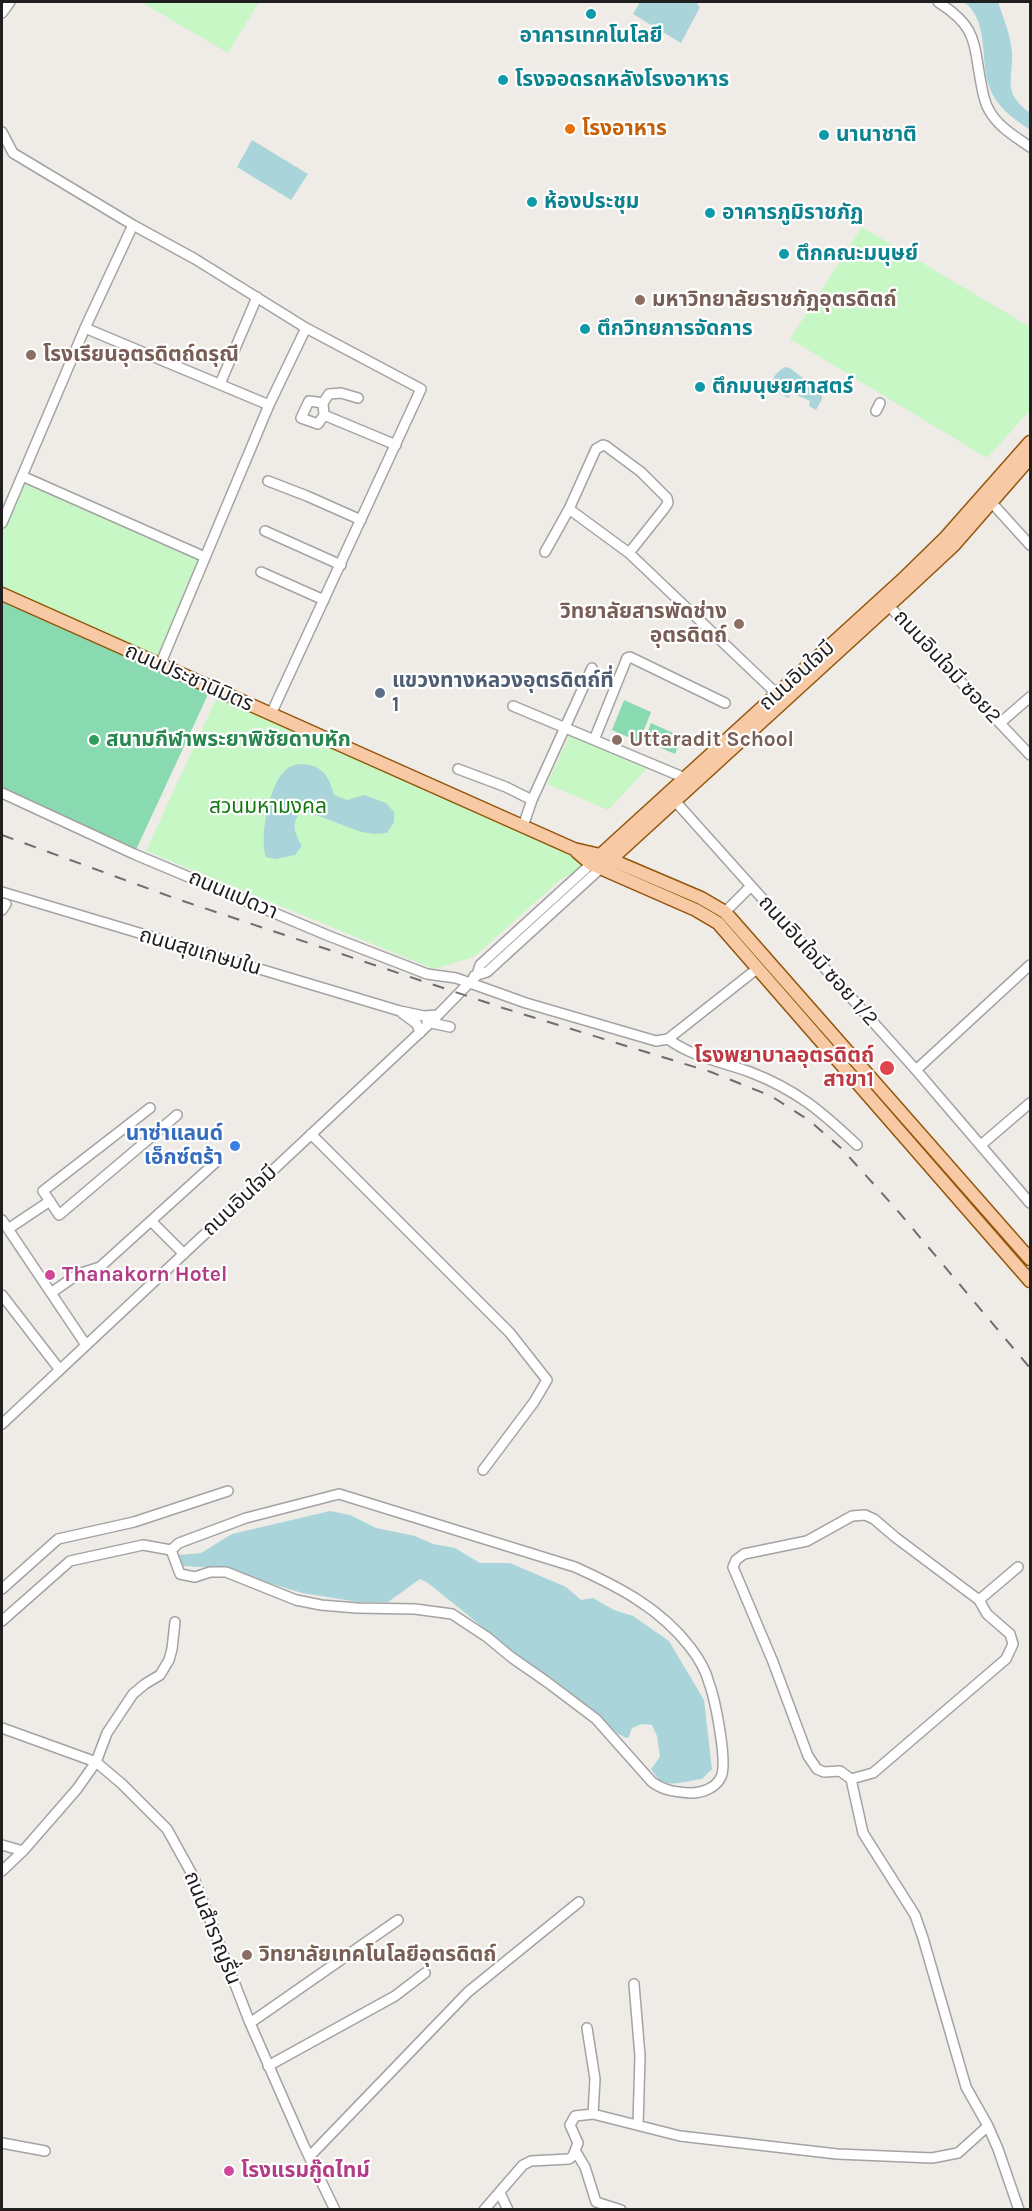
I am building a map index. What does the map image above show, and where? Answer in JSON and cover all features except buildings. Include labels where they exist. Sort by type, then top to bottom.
[{"type":"main road","name":"ถนนอินใจมี","points":[[886,602],[1030,442]]},
{"type":"main road","name":"ถนนอินใจมี","points":[[601,862],[886,602],[954,544],[1030,458]]},
{"type":"main road","name":"ถนนประชานิมิตร","points":[[2,594],[601,862]]},
{"type":"main road","name":"ถนนอินใจมี","points":[[601,862],[675,801],[688,782]]},
{"type":"main road","points":[[601,862],[710,902],[725,912],[1026,1245],[1030,1259]]},
{"type":"main road","points":[[601,862],[711,918],[758,968],[1030,1281]]},
{"type":"street","points":[[2,13],[10,2]]},
{"type":"street","points":[[938,2],[961,18],[969,28],[984,98],[989,110],[1009,132],[1030,147]]},
{"type":"street","points":[[2,132],[13,153],[133,225],[195,259],[306,328],[421,389],[271,714]]},
{"type":"street","points":[[2,523],[133,225]]},
{"type":"street","points":[[220,384],[257,297]]},
{"type":"street","points":[[86,328],[269,405]]},
{"type":"street","points":[[160,665],[269,405],[306,328]]},
{"type":"street","points":[[323,404],[309,401],[301,418],[318,424],[324,415],[323,404],[329,393],[334,392],[358,398]]},
{"type":"street","points":[[324,415],[396,446]]},
{"type":"street","points":[[545,552],[596,449],[603,445],[641,472],[667,498],[668,503],[664,509],[629,552]]},
{"type":"street","points":[[22,476],[206,557]]},
{"type":"street","points":[[268,481],[362,520]]},
{"type":"street","points":[[991,502],[1030,544]]},
{"type":"street","points":[[568,509],[629,552],[781,698]]},
{"type":"street","points":[[265,531],[341,565]]},
{"type":"street","points":[[261,572],[324,600]]},
{"type":"street","name":"ถนนอินใจมี ซอย2","points":[[886,602],[1030,755]]},
{"type":"street","points":[[594,740],[619,675],[627,658],[630,657],[725,703]]},
{"type":"street","points":[[524,826],[532,800],[592,668]]},
{"type":"street","points":[[1000,723],[1030,697]]},
{"type":"street","points":[[513,706],[688,782]]},
{"type":"street","points":[[458,769],[506,787],[532,800]]},
{"type":"street","name":"ถนนแปดวา","points":[[2,793],[135,854],[329,936],[427,974],[453,977],[470,982],[526,1003],[631,1035],[656,1041],[668,1039]]},
{"type":"street","name":"ถนนอินใจมี ซอย 1/2","points":[[675,801],[916,1070],[1030,1203]]},
{"type":"street","name":"ถนนอินใจมี","points":[[2,1424],[420,1033],[477,975],[487,972],[601,862]]},
{"type":"street","points":[[725,912],[751,886]]},
{"type":"street","name":"ถนนสุขเกษมใน","points":[[2,892],[400,1011],[424,1016],[438,1015]]},
{"type":"street","points":[[2,903],[6,904],[2,910]]},
{"type":"street","points":[[758,968],[668,1039],[681,1049],[752,1073],[796,1093],[824,1114],[857,1145]]},
{"type":"street","points":[[916,1070],[1029,969]]},
{"type":"street","points":[[460,994],[459,986],[453,977],[477,975]]},
{"type":"street","points":[[400,1011],[417,1024],[420,1033]]},
{"type":"street","name":"ถนนสุขเกษมใน","points":[[400,1011],[430,1023],[450,1027]]},
{"type":"street","points":[[981,1145],[1030,1103]]},
{"type":"street","points":[[150,1108],[43,1191],[59,1215],[177,1115]]},
{"type":"street","points":[[311,1134],[510,1333],[547,1380],[534,1402],[483,1470]]},
{"type":"street","points":[[51,1293],[78,1274],[100,1267],[216,1162]]},
{"type":"street","points":[[8,1229],[50,1201]]},
{"type":"street","points":[[2,1220],[86,1345]]},
{"type":"street","points":[[151,1221],[184,1254]]},
{"type":"street","points":[[2,1296],[60,1370]]},
{"type":"street","points":[[2,1589],[58,1539],[134,1522],[228,1491]]},
{"type":"street","points":[[339,1494],[575,1567],[607,1581],[648,1605],[691,1648],[708,1680],[715,1701],[723,1759],[722,1776],[714,1787],[696,1793],[663,1789],[652,1782],[596,1719],[487,1637],[452,1614],[415,1609],[321,1605],[296,1600],[226,1572],[210,1572],[195,1577],[180,1575],[171,1550],[179,1543],[246,1518],[339,1494]]},
{"type":"street","points":[[852,1779],[873,1773],[1005,1659],[1012,1644],[1010,1634],[987,1614],[979,1600],[894,1537],[874,1519],[865,1515],[852,1516],[807,1541],[744,1554],[736,1560],[733,1566],[773,1662],[808,1756],[817,1769],[824,1772],[840,1771],[852,1779],[863,1833],[915,1915],[966,2087],[999,2149],[1019,2210]]},
{"type":"street","points":[[2,1622],[70,1561],[143,1545],[171,1550]]},
{"type":"street","points":[[979,1600],[1018,1567]]},
{"type":"street","points":[[2,1871],[23,1851],[77,1789],[96,1762],[107,1733],[123,1707],[145,1684],[160,1675],[169,1660],[175,1622]]},
{"type":"street","name":"ถนนสำราญรื่น","points":[[2,1728],[96,1762],[122,1784],[166,1829],[193,1876],[249,2023],[335,2210]]},
{"type":"street","points":[[2,1845],[23,1851]]},
{"type":"street","points":[[309,2157],[468,1992],[579,1902]]},
{"type":"street","points":[[249,2023],[398,1920]]},
{"type":"street","points":[[268,2066],[395,1996],[425,1973]]},
{"type":"street","points":[[634,1984],[640,2056],[638,2125]]},
{"type":"street","points":[[586,2028],[595,2079],[593,2114]]},
{"type":"street","points":[[484,2210],[523,2165],[531,2161],[569,2159],[576,2152],[578,2142],[570,2129],[572,2120],[579,2114],[593,2114],[680,2136],[826,2153],[932,2158],[958,2153],[988,2126]]},
{"type":"street","points":[[2,2143],[45,2151]]},
{"type":"street","points":[[576,2152],[585,2167],[597,2202],[621,2210]]},
{"type":"street","points":[[500,2193],[508,2210]]},
{"type":"green space","points":[[141,2],[259,2],[228,53]]},
{"type":"green space","points":[[862,227],[1030,327],[1030,410],[987,458],[790,339]]},
{"type":"green space","points":[[22,476],[205,557],[160,665],[2,594],[2,523]]},
{"type":"green space","name":"สนามกีฬาพระยาพิชัยดาบหัก","points":[[2,594],[211,688],[134,854],[2,793]]},
{"type":"green space","name":"สวนมหามงคล","points":[[228,695],[420,780],[591,864],[561,879],[474,957],[434,969],[146,851],[215,701]]},
{"type":"green space","points":[[624,700],[651,712],[639,742],[612,730]]},
{"type":"green space","points":[[651,723],[682,737],[675,754],[644,741]]},
{"type":"green space","points":[[570,734],[647,769],[608,810],[547,784]]},
{"type":"water","points":[[640,2],[699,2],[697,5],[700,7],[681,43],[633,14]]},
{"type":"water","points":[[964,2],[998,2],[1007,27],[1012,53],[1012,92],[1021,106],[1030,113],[1030,130],[1006,111],[992,93],[986,76],[981,30],[972,10]]},
{"type":"water","points":[[252,140],[308,174],[291,200],[237,167]]},
{"type":"water","points":[[785,367],[790,368],[822,393],[822,399],[816,410],[809,406],[810,401],[792,393],[788,398],[774,390],[775,376]]},
{"type":"water","points":[[300,764],[313,766],[323,772],[330,782],[334,795],[347,800],[364,795],[386,803],[394,812],[394,822],[387,833],[361,832],[303,810],[295,823],[295,831],[302,846],[295,855],[275,859],[266,857],[265,826],[273,789],[286,769]]},
{"type":"water","points":[[330,1511],[350,1515],[376,1528],[415,1536],[433,1544],[455,1548],[480,1563],[510,1563],[566,1587],[581,1600],[593,1598],[614,1610],[633,1616],[669,1641],[704,1700],[712,1769],[702,1779],[676,1783],[661,1781],[651,1769],[660,1757],[657,1736],[652,1725],[642,1724],[632,1728],[629,1737],[626,1738],[617,1733],[565,1688],[516,1654],[420,1579],[388,1602],[358,1602],[302,1593],[219,1568],[183,1566],[179,1555],[201,1553],[232,1534]]},
{"type":"railway","points":[[2,835],[177,899],[503,1008],[711,1072],[771,1096],[810,1121],[842,1149],[897,1210],[1030,1368]]},
{"type":"place","name":"อาคารเทคโนโลยี","points":[[591,14]]},
{"type":"place","name":"โรงจอดรถหลังโรงอาหาร","points":[[503,80]]},
{"type":"place","name":"โรงอาหาร","points":[[570,129]]},
{"type":"place","name":"นานาชาติ","points":[[824,135]]},
{"type":"place","name":"ห้องประชุม","points":[[532,202]]},
{"type":"place","name":"อาคารภูมิราชภัฏ","points":[[710,213]]},
{"type":"place","name":"ตึกคณะมนุษย์","points":[[784,254]]},
{"type":"place","name":"มหาวิทยาลัยราชภัฏอุตรดิตถ์","points":[[640,300]]},
{"type":"place","name":"ตึกวิทยการจัดการ","points":[[585,329]]},
{"type":"place","name":"โรงเรียนอุตรดิตถ์ดรุณี","points":[[31,355]]},
{"type":"place","name":"ตึกมนุษยศาสตร์","points":[[700,387]]},
{"type":"place","name":"วิทยาลัยสารพัดช่าง อุตรดิตถ์","points":[[739,624]]},
{"type":"place","name":"แขวงทางหลวงอุตรดิตถ์ที่ 1","points":[[380,693]]},
{"type":"place","name":"สนามกีฬาพระยาพิชัยดาบหัก","points":[[94,740]]},
{"type":"place","name":"Uttaradit School","points":[[617,740]]},
{"type":"place","name":"โรงพยาบาลอุตรดิตถ์ สาขา1","points":[[887,1068]]},
{"type":"place","name":"นาซ่าแลนด์ เอ็กซ์ตร้า","points":[[235,1146]]},
{"type":"place","name":"Thanakorn Hotel","points":[[50,1275]]},
{"type":"place","name":"วิทยาลัยเทคโนโลยีอุตรดิตถ์","points":[[247,1955]]},
{"type":"place","name":"โรงแรมกู๊ดไทม์","points":[[229,2171]]}]
